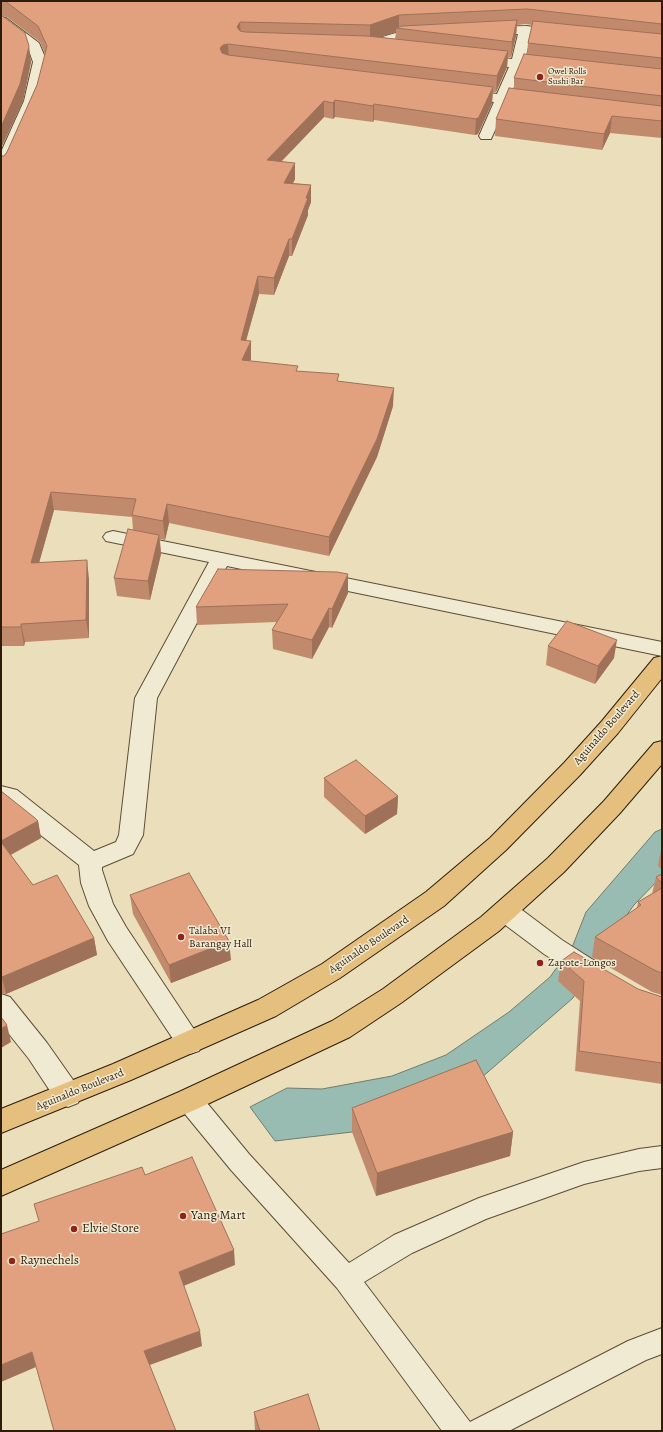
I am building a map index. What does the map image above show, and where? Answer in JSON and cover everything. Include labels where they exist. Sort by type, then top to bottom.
[{"type":"highway","name":"Aguinaldo Boulevard","points":[[1,1122],[190,1043],[266,1008],[332,971],[435,899],[498,844],[572,769],[610,727],[662,663]]},
{"type":"highway","points":[[1,1183],[189,1100],[341,1029],[392,996],[505,911],[561,859],[612,807],[662,749]]},
{"type":"street","points":[[1,21],[34,46],[40,62],[31,101],[1,168]]},
{"type":"street","points":[[486,136],[517,64],[526,30]]},
{"type":"street","points":[[471,31],[526,30],[571,35]]},
{"type":"street","points":[[367,46],[399,36],[440,32]]},
{"type":"street","points":[[352,46],[367,46],[398,50]]},
{"type":"street","points":[[462,57],[563,69]]},
{"type":"street","points":[[447,92],[548,104]]},
{"type":"street","points":[[113,537],[662,649]]},
{"type":"street","points":[[91,862],[125,848],[128,841],[130,835],[146,698],[221,558]]},
{"type":"street","points":[[1,796],[9,796],[71,844],[91,862]]},
{"type":"street","points":[[91,862],[90,870],[101,906],[117,934],[190,1043]]},
{"type":"street","points":[[505,911],[553,947],[604,979]]},
{"type":"street","points":[[1,1006],[38,1051],[68,1095]]},
{"type":"lane","points":[[189,1100],[240,1162],[346,1279],[459,1431]]},
{"type":"lane","points":[[346,1279],[403,1244],[479,1210],[584,1173],[639,1160],[662,1158]]},
{"type":"lane","points":[[480,1431],[638,1350],[662,1341]]},
{"type":"water","points":[[662,829],[662,876],[634,905],[595,959],[573,998],[473,1085],[352,1132],[275,1141],[250,1107],[287,1088],[322,1089],[392,1076],[446,1055],[509,1012],[550,977],[573,945],[586,912],[655,832]]},
{"type":"building","points":[[5,1],[662,1],[662,24],[527,9],[399,15],[370,25],[240,22],[237,27],[240,31],[245,32],[367,36],[508,51],[497,76],[228,44],[223,45],[220,48],[222,53],[228,55],[493,87],[479,117],[476,119],[374,104],[373,106],[335,100],[333,103],[324,101],[267,160],[295,163],[284,183],[311,185],[306,198],[308,198],[292,239],[289,239],[274,278],[258,276],[241,340],[251,341],[242,360],[298,366],[296,371],[339,374],[337,381],[394,388],[377,439],[329,537],[167,504],[163,521],[132,515],[136,499],[51,492],[31,563],[87,560],[86,620],[21,624],[21,627],[1,627],[1,156],[4,156],[7,152],[37,85],[47,46],[38,26]]},
{"type":"building","points":[[1,15],[25,33],[29,46],[20,84],[1,127]]},
{"type":"building","points":[[517,20],[512,42],[396,28],[402,26]]},
{"type":"building","points":[[533,21],[662,34],[662,58],[528,43]]},
{"type":"building","points":[[524,54],[662,69],[662,96],[514,78]]},
{"type":"building","points":[[509,88],[662,106],[662,121],[612,116],[604,134],[496,119]]},
{"type":"building","points":[[128,529],[159,535],[148,581],[114,578]]},
{"type":"building","points":[[218,569],[337,572],[348,574],[332,609],[329,608],[312,640],[272,630],[288,604],[196,607]]},
{"type":"building","points":[[567,621],[617,640],[598,666],[548,646]]},
{"type":"building","points":[[356,760],[398,796],[365,816],[324,778]]},
{"type":"building","points":[[1,791],[38,821],[1,841]]},
{"type":"building","points":[[1,842],[33,885],[57,875],[94,938],[2,977],[1,977]]},
{"type":"building","name":"Talaba VI Barangay Hall","points":[[189,873],[229,941],[169,965],[130,895]]},
{"type":"building","points":[[662,874],[662,883],[656,877]]},
{"type":"building","points":[[662,888],[662,973],[595,937],[641,905],[638,902]]},
{"type":"building","points":[[574,952],[638,989],[662,997],[662,1063],[579,1051],[584,981],[561,961]]},
{"type":"building","points":[[1,1017],[7,1025],[1,1029]]},
{"type":"building","points":[[476,1060],[513,1132],[377,1173],[352,1108]]},
{"type":"building","points":[[192,1157],[234,1250],[179,1272],[200,1331],[144,1351],[176,1431],[54,1431],[32,1352],[1,1365],[1,1234],[39,1221],[34,1204],[142,1167],[145,1175]]},
{"type":"building","points":[[308,1394],[320,1431],[260,1431],[254,1412]]},
{"type":"place","name":"Owel Rolls Sushi Bar","points":[[540,77]]},
{"type":"place","name":"Talaba VI Barangay Hall","points":[[181,937]]},
{"type":"place","name":"Zapote-Longos","points":[[540,963]]},
{"type":"place","name":"Yang Mart","points":[[183,1216]]},
{"type":"place","name":"Elvie Store","points":[[74,1229]]},
{"type":"place","name":"Raynechels","points":[[12,1261]]}]
